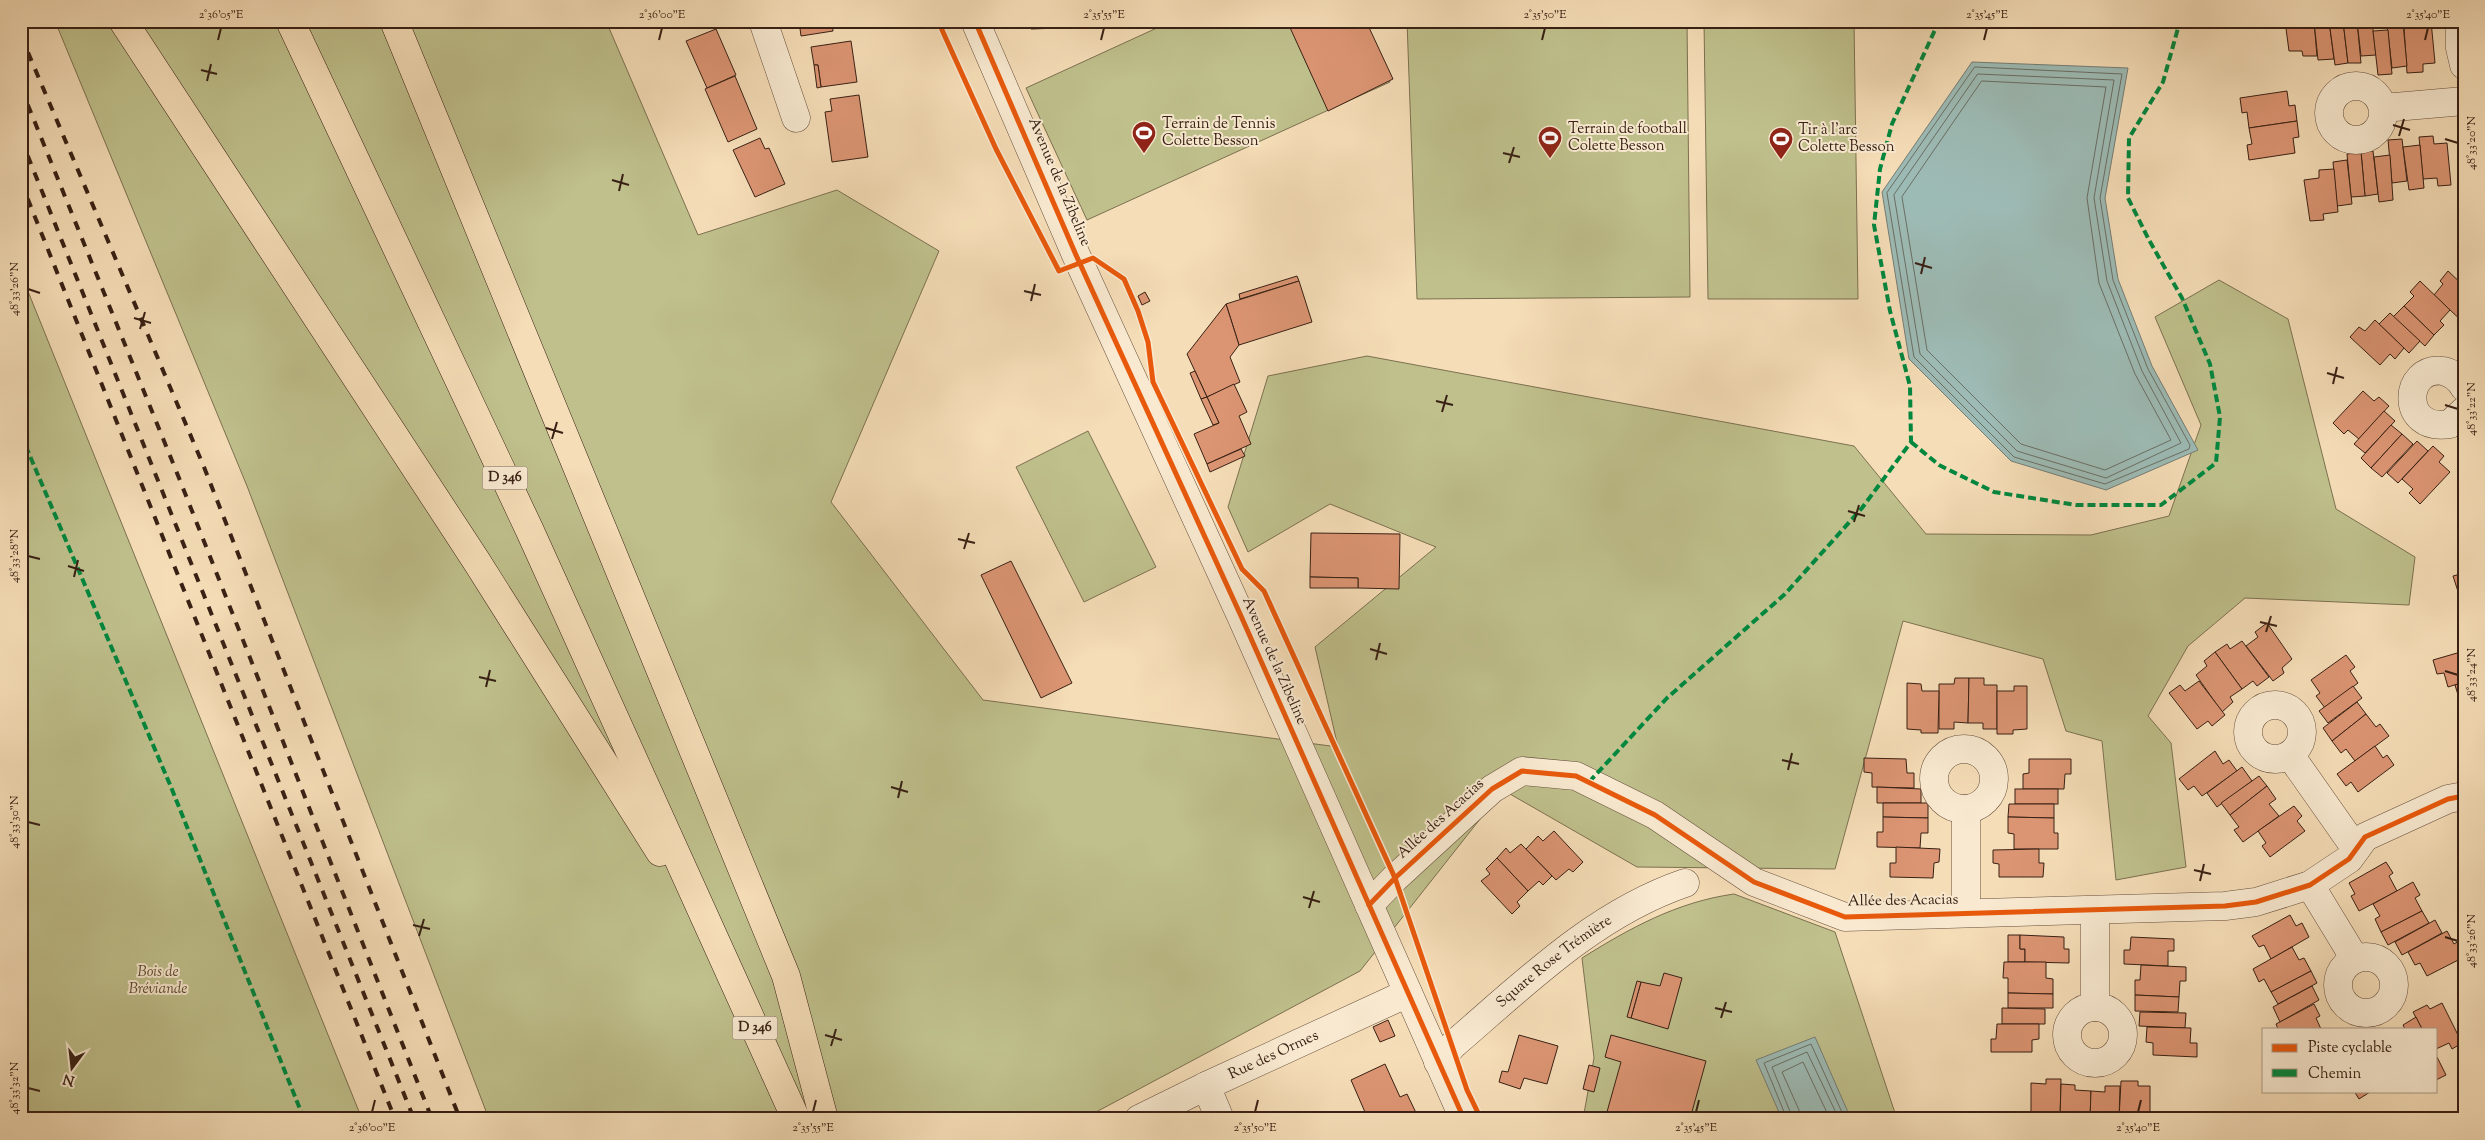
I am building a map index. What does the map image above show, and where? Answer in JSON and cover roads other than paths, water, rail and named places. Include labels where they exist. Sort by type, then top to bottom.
[{"type":"main road","points":[[123,21],[477,562],[714,937]]},
{"type":"main road","name":"D 346","points":[[290,21],[530,531],[796,1119]]},
{"type":"main road","points":[[394,21],[786,976],[824,1119]]},
{"type":"street","points":[[763,21],[796,118]]},
{"type":"street","name":"Avenue de la Zibeline","points":[[975,21],[1076,255],[1464,1119]]},
{"type":"street","points":[[2383,108],[2464,101]]},
{"type":"street","points":[[2461,377],[2440,371],[2424,376],[2413,389],[2413,407],[2423,421],[2440,426],[2450,424],[2464,411]]},
{"type":"street","points":[[2290,755],[2356,849]]},
{"type":"street","name":"Allée des Acacias","points":[[1369,905],[1395,878],[1492,789],[1522,771],[1576,776],[1655,814],[1754,882],[1845,917],[2095,911],[2225,906],[2256,902],[2310,885],[2349,859],[2365,837],[2448,799],[2464,796]]},
{"type":"street","points":[[1966,809],[1966,913]]},
{"type":"street","name":"Square Rose Trémière","points":[[1438,1062],[1452,1045],[1569,945],[1652,895],[1685,883]]},
{"type":"street","points":[[2310,885],[2355,959]]},
{"type":"street","points":[[2094,1007],[2095,911]]},
{"type":"street","name":"Rue des Ormes","points":[[1139,1119],[1206,1086],[1408,994]]},
{"type":"street","points":[[1206,1086],[1220,1119]]},
{"type":"water","points":[[1972,62],[2128,68],[2105,198],[2118,279],[2152,366],[2198,450],[2106,490],[2011,461],[1909,359],[1882,192]]},
{"type":"water","points":[[1815,1037],[1851,1119],[1782,1119],[1756,1060]]},
{"type":"railway","points":[[21,36],[204,467],[460,1119]]},
{"type":"railway","points":[[21,88],[179,478],[432,1119]]},
{"type":"railway","points":[[21,139],[414,1119]]},
{"type":"railway","points":[[21,182],[395,1119]]},
{"type":"place","name":"Terrain de Tennis Colette Besson","points":[[1144,154]]},
{"type":"place","name":"Terrain de football Colette Besson","points":[[1550,159]]},
{"type":"place","name":"Tir à l'arc Colette Besson","points":[[1781,160]]},
{"type":"park label","name":"Bois de Bréviande","points":[[158,980]]}]
